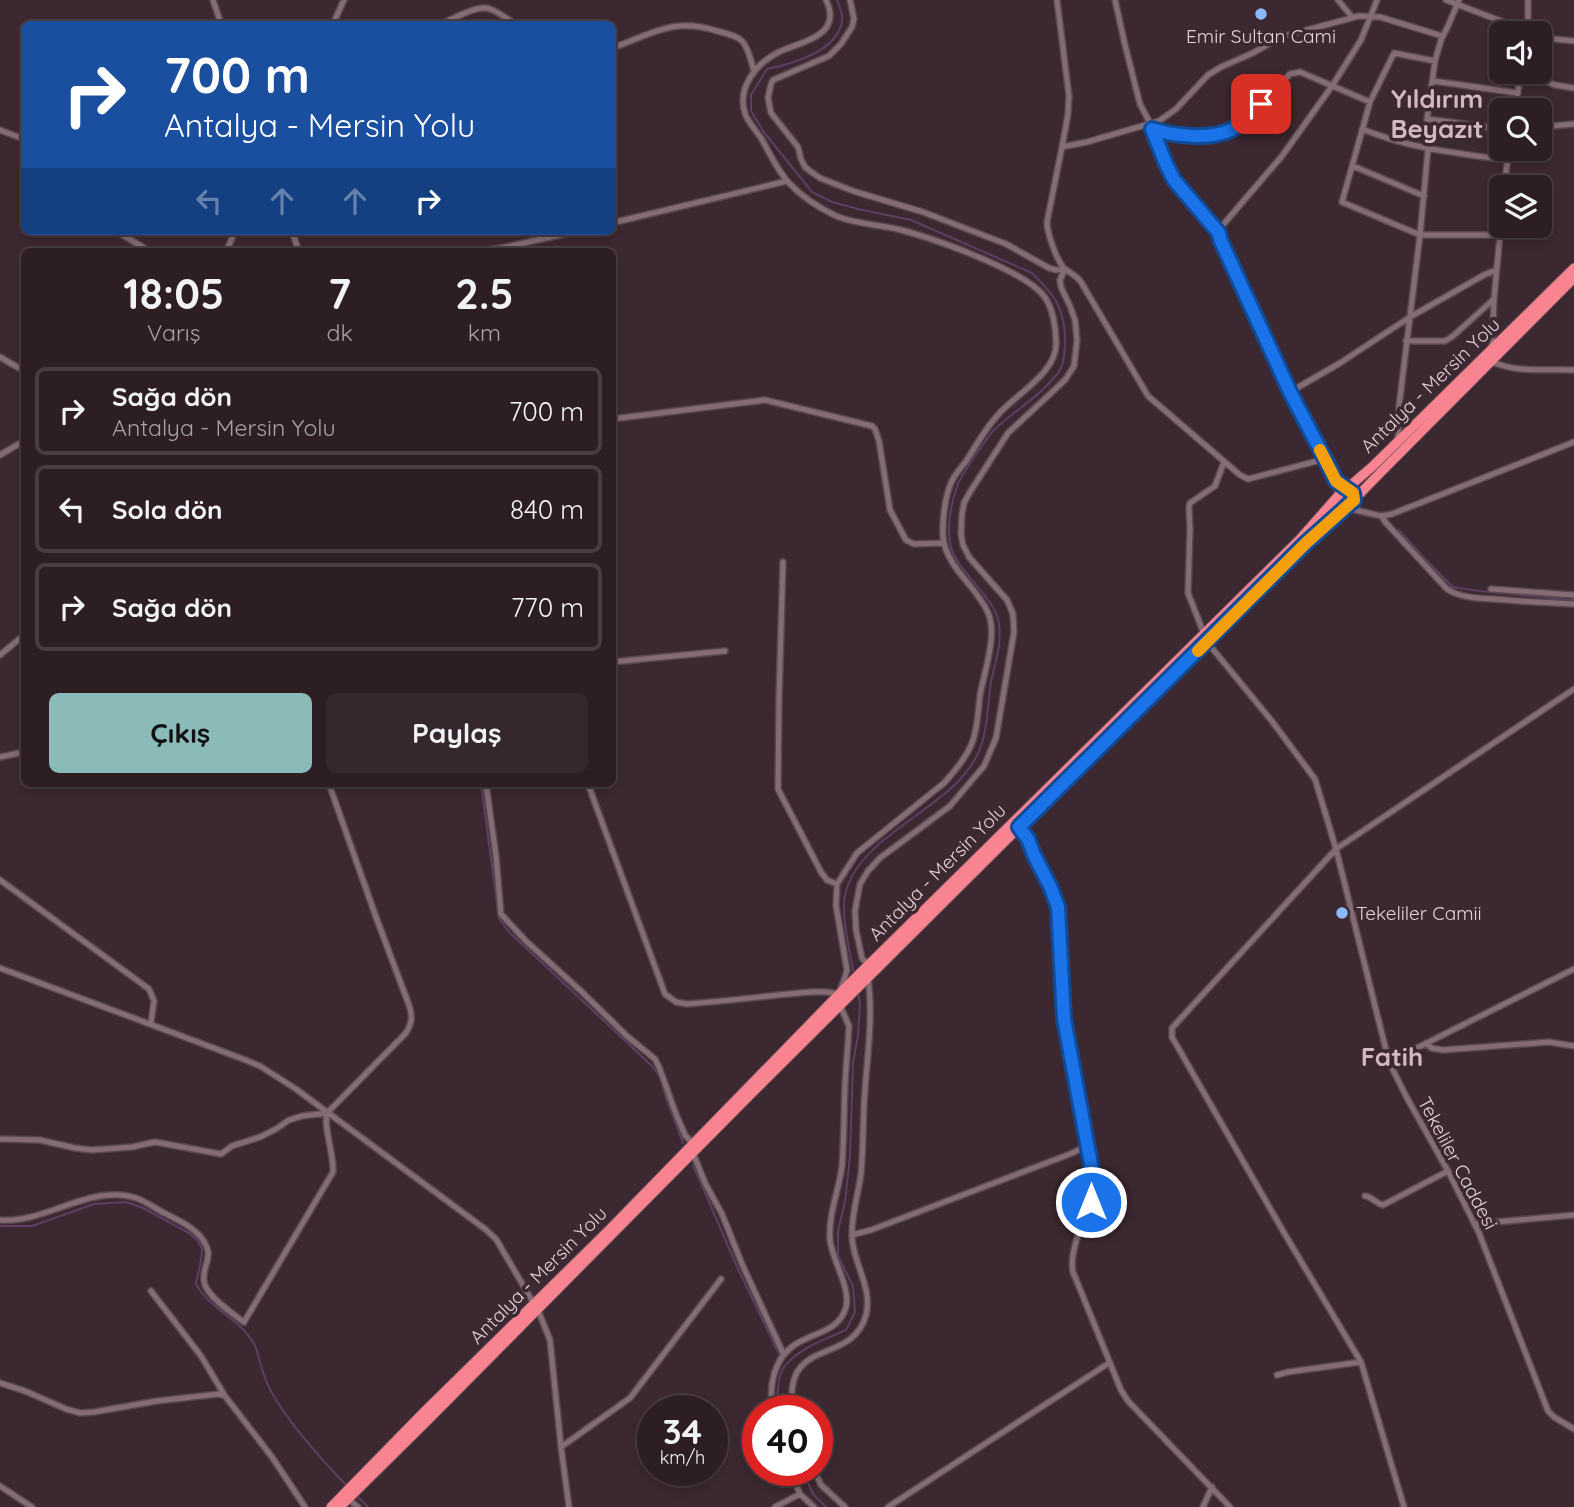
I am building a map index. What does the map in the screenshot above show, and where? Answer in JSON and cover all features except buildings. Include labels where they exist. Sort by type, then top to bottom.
[{"type":"highway","name":"Antalya - Mersin Yolu","points":[[340,1507],[358,1484],[844,993],[1019,827],[1206,638],[1337,497],[1373,466],[1574,268]]},
{"type":"highway","name":"Antalya - Mersin Yolu","points":[[865,974],[1092,743],[1346,508],[1574,278]]},
{"type":"highway","points":[[1346,489],[1353,493],[1354,500]]},
{"type":"highway","points":[[1337,497],[1339,505],[1346,508]]},
{"type":"highway","name":"Antalya - Mersin Yolu","points":[[693,1148],[840,1005],[844,993]]},
{"type":"highway","name":"Antalya - Mersin Yolu","points":[[331,1507],[347,1497]]},
{"type":"street","points":[[213,0],[220,21]]},
{"type":"street","points":[[334,21],[344,0]]},
{"type":"street","points":[[589,787],[665,994],[676,1002],[687,1004],[807,991],[844,993],[846,970],[836,906],[836,884],[857,853],[873,838],[944,783],[971,745],[990,645],[991,621],[979,597],[950,559],[944,543],[943,530],[951,483],[996,416],[1037,380],[1053,358],[1057,345],[1054,323],[1044,296],[1030,283],[959,249],[918,234],[847,220],[811,202],[787,181],[747,118],[744,111],[744,89],[751,74],[773,55],[822,33],[827,27],[830,15],[826,0]]},
{"type":"street","points":[[850,0],[854,19],[841,44],[829,56],[773,79],[768,91],[771,113],[798,147],[805,167],[835,185],[923,212],[1006,244],[1049,268],[1065,269]]},
{"type":"street","points":[[1057,0],[1069,96],[1047,230],[1059,261],[1081,282],[1149,396],[1240,475],[1248,479],[1325,459]]},
{"type":"street","points":[[1115,0],[1140,104],[1166,164],[1174,180],[1219,233],[1290,392],[1336,481],[1337,497]]},
{"type":"street","points":[[1338,0],[1352,17]]},
{"type":"street","points":[[1219,233],[1222,226],[1282,156],[1332,86],[1361,40],[1377,0]]},
{"type":"street","points":[[1446,0],[1501,21]]},
{"type":"street","points":[[1528,0],[1529,21]]},
{"type":"street","points":[[1398,441],[1399,406],[1424,196],[1428,149],[1427,119],[1435,61],[1442,36],[1458,3]]},
{"type":"street","points":[[448,21],[486,7],[509,21]]},
{"type":"street","points":[[1062,147],[1151,126],[1169,115],[1208,75],[1281,37],[1352,17],[1371,15],[1442,36]]},
{"type":"street","points":[[616,46],[670,26],[711,29],[740,39],[745,45],[754,71]]},
{"type":"street","points":[[1552,37],[1574,41]]},
{"type":"street","points":[[1435,61],[1394,54],[1370,102],[1342,202],[1420,235],[1489,235]]},
{"type":"street","points":[[1151,126],[1164,133],[1192,136],[1231,130],[1295,72],[1370,102]]},
{"type":"street","points":[[1433,81],[1518,93]]},
{"type":"street","points":[[1517,98],[1519,84]]},
{"type":"street","points":[[1552,84],[1574,88]]},
{"type":"street","points":[[1427,119],[1489,127]]},
{"type":"street","points":[[1552,126],[1574,124]]},
{"type":"street","points":[[1362,129],[1388,140],[1428,149],[1489,157]]},
{"type":"street","points":[[0,130],[21,138]]},
{"type":"street","points":[[1353,166],[1424,196]]},
{"type":"street","points":[[616,222],[787,181]]},
{"type":"street","points":[[123,235],[144,248]]},
{"type":"street","points":[[495,248],[558,235]]},
{"type":"street","points":[[1492,349],[1499,238]]},
{"type":"street","points":[[791,1395],[792,1382],[804,1362],[841,1345],[855,1334],[865,1318],[868,1306],[865,1279],[855,1256],[852,1235],[861,1168],[869,1052],[869,990],[856,930],[855,911],[860,884],[880,858],[957,799],[984,766],[996,738],[1014,632],[1013,614],[1007,600],[969,557],[961,534],[962,514],[970,492],[1008,433],[1065,380],[1074,366],[1077,340],[1075,320],[1061,287],[1061,275],[1065,269]]},
{"type":"street","points":[[1290,392],[1410,317],[1496,270]]},
{"type":"street","points":[[1406,341],[1445,341],[1494,299]]},
{"type":"street","points":[[0,356],[21,369]]},
{"type":"street","points":[[1490,361],[1513,368],[1574,370]]},
{"type":"street","points":[[616,419],[765,400],[872,426],[879,441],[890,510],[906,540],[914,544],[944,543]]},
{"type":"street","points":[[0,455],[21,442]]},
{"type":"street","points":[[1346,508],[1381,516],[1400,511],[1574,442]]},
{"type":"street","name":"Tekeliler Caddesi","points":[[1224,462],[1215,486],[1190,503],[1188,508],[1188,593],[1206,638],[1312,773],[1336,849],[1389,1062],[1396,1080],[1475,1224],[1548,1411],[1574,1429]]},
{"type":"street","points":[[1336,481],[1346,489]]},
{"type":"street","points":[[1354,500],[1364,512]]},
{"type":"street","points":[[1381,516],[1452,593],[1480,598],[1574,604]]},
{"type":"street","points":[[783,562],[778,789],[821,872],[827,880],[836,884]]},
{"type":"street","points":[[1492,589],[1574,595]]},
{"type":"street","points":[[0,656],[21,638]]},
{"type":"street","points":[[616,662],[725,651]]},
{"type":"street","points":[[1404,1507],[1361,1362],[1200,1087],[1171,1032],[1336,849],[1574,689]]},
{"type":"street","points":[[0,757],[21,753]]},
{"type":"street","points":[[0,1220],[33,1217],[95,1197],[111,1195],[136,1198],[198,1234],[209,1250],[203,1280],[205,1287],[244,1322],[333,1172],[334,1162],[325,1121],[327,1113],[405,1034],[410,1027],[412,1016],[331,787]]},
{"type":"street","points":[[486,787],[501,914],[526,942],[655,1059],[705,1183],[722,1214],[783,1353]]},
{"type":"street","points":[[1019,827],[1028,839],[1058,907],[1064,1019],[1095,1186],[1072,1253],[1071,1264],[1109,1363],[1128,1401],[1230,1507]]},
{"type":"street","points":[[0,880],[149,989],[154,1001],[151,1023]]},
{"type":"street","points":[[0,968],[260,1066],[296,1089],[485,1228],[496,1239],[536,1307],[550,1340],[569,1507]]},
{"type":"street","points":[[1389,1062],[1574,969]]},
{"type":"street","points":[[772,1395],[774,1375],[783,1353],[796,1343],[836,1325],[847,1303],[830,1238],[842,1168],[849,1026],[840,1005]]},
{"type":"street","points":[[1426,1043],[1432,1048],[1443,1050],[1549,1042],[1574,1046]]},
{"type":"street","points":[[0,1139],[40,1140],[92,1150],[155,1142],[221,1154],[232,1146],[276,1129],[289,1120],[327,1113]]},
{"type":"street","points":[[852,1235],[1087,1146]]},
{"type":"street","points":[[1366,1196],[1382,1205],[1448,1171]]},
{"type":"street","points":[[1475,1224],[1574,1215]]},
{"type":"street","points":[[561,1447],[630,1398],[721,1279]]},
{"type":"street","points":[[151,1291],[201,1356],[225,1396],[272,1457],[305,1507]]},
{"type":"street","points":[[1277,1375],[1361,1362]]},
{"type":"street","points":[[888,1507],[1109,1363]]},
{"type":"street","points":[[0,1383],[80,1413],[157,1401],[219,1394],[225,1396]]},
{"type":"street","points":[[0,1486],[32,1507]]},
{"type":"street","points":[[797,1486],[800,1494],[814,1507]]},
{"type":"street","points":[[822,1486],[845,1507]]},
{"type":"street","points":[[1203,1507],[1212,1487]]},
{"type":"street","points":[[775,1507],[800,1494]]},
{"type":"street","points":[[347,1497],[358,1507]]},
{"type":"waterway","points":[[837,0],[842,21],[832,40],[801,60],[767,69],[751,95],[751,111],[763,131],[812,192],[832,202],[911,220],[1032,273],[1056,301],[1065,337],[1063,361],[1058,373],[1039,394],[995,429],[957,486],[949,522],[952,550],[963,569],[993,607],[1000,631],[985,733],[973,763],[956,783],[870,852],[854,872],[844,904],[846,934],[854,974]]},
{"type":"waterway","points":[[1399,530],[1453,587],[1574,600]]},
{"type":"waterway","points":[[481,787],[499,919],[510,933],[652,1066],[660,1077],[683,1143]]},
{"type":"waterway","points":[[778,1395],[784,1367],[804,1350],[846,1330],[855,1312],[853,1286],[838,1256],[838,1231],[845,1202],[850,1156],[853,1062],[860,1004],[858,993]]},
{"type":"waterway","points":[[693,1165],[738,1269],[780,1356]]},
{"type":"waterway","points":[[0,1226],[32,1226],[94,1204],[126,1202],[143,1208],[189,1233],[202,1249],[196,1284],[209,1300],[240,1326],[256,1346],[266,1382],[279,1405],[307,1442],[347,1486]]},
{"type":"waterway","points":[[809,1486],[813,1494],[826,1507]]},
{"type":"waterway","points":[[356,1495],[368,1507]]},
{"type":"slow traffic","points":[[1198,651],[1306,543],[1354,500],[1353,493],[1336,481],[1320,450]]},
{"type":"place","name":"Emir Sultan Cami","points":[[1261,14]]},
{"type":"place","name":"Tekeliler Camii","points":[[1342,913]]},
{"type":"district","name":"Yıldırım Beyazıt","points":[[1437,113]]},
{"type":"district","name":"Fatih","points":[[1392,1056]]},
{"type":"route","points":[[1091,1202],[1095,1186],[1064,1019],[1058,907],[1028,839],[1019,827],[1306,543],[1354,500],[1353,493],[1336,481],[1290,392],[1219,233],[1174,180],[1152,129],[1192,136],[1210,135],[1231,130],[1261,104]]}]
